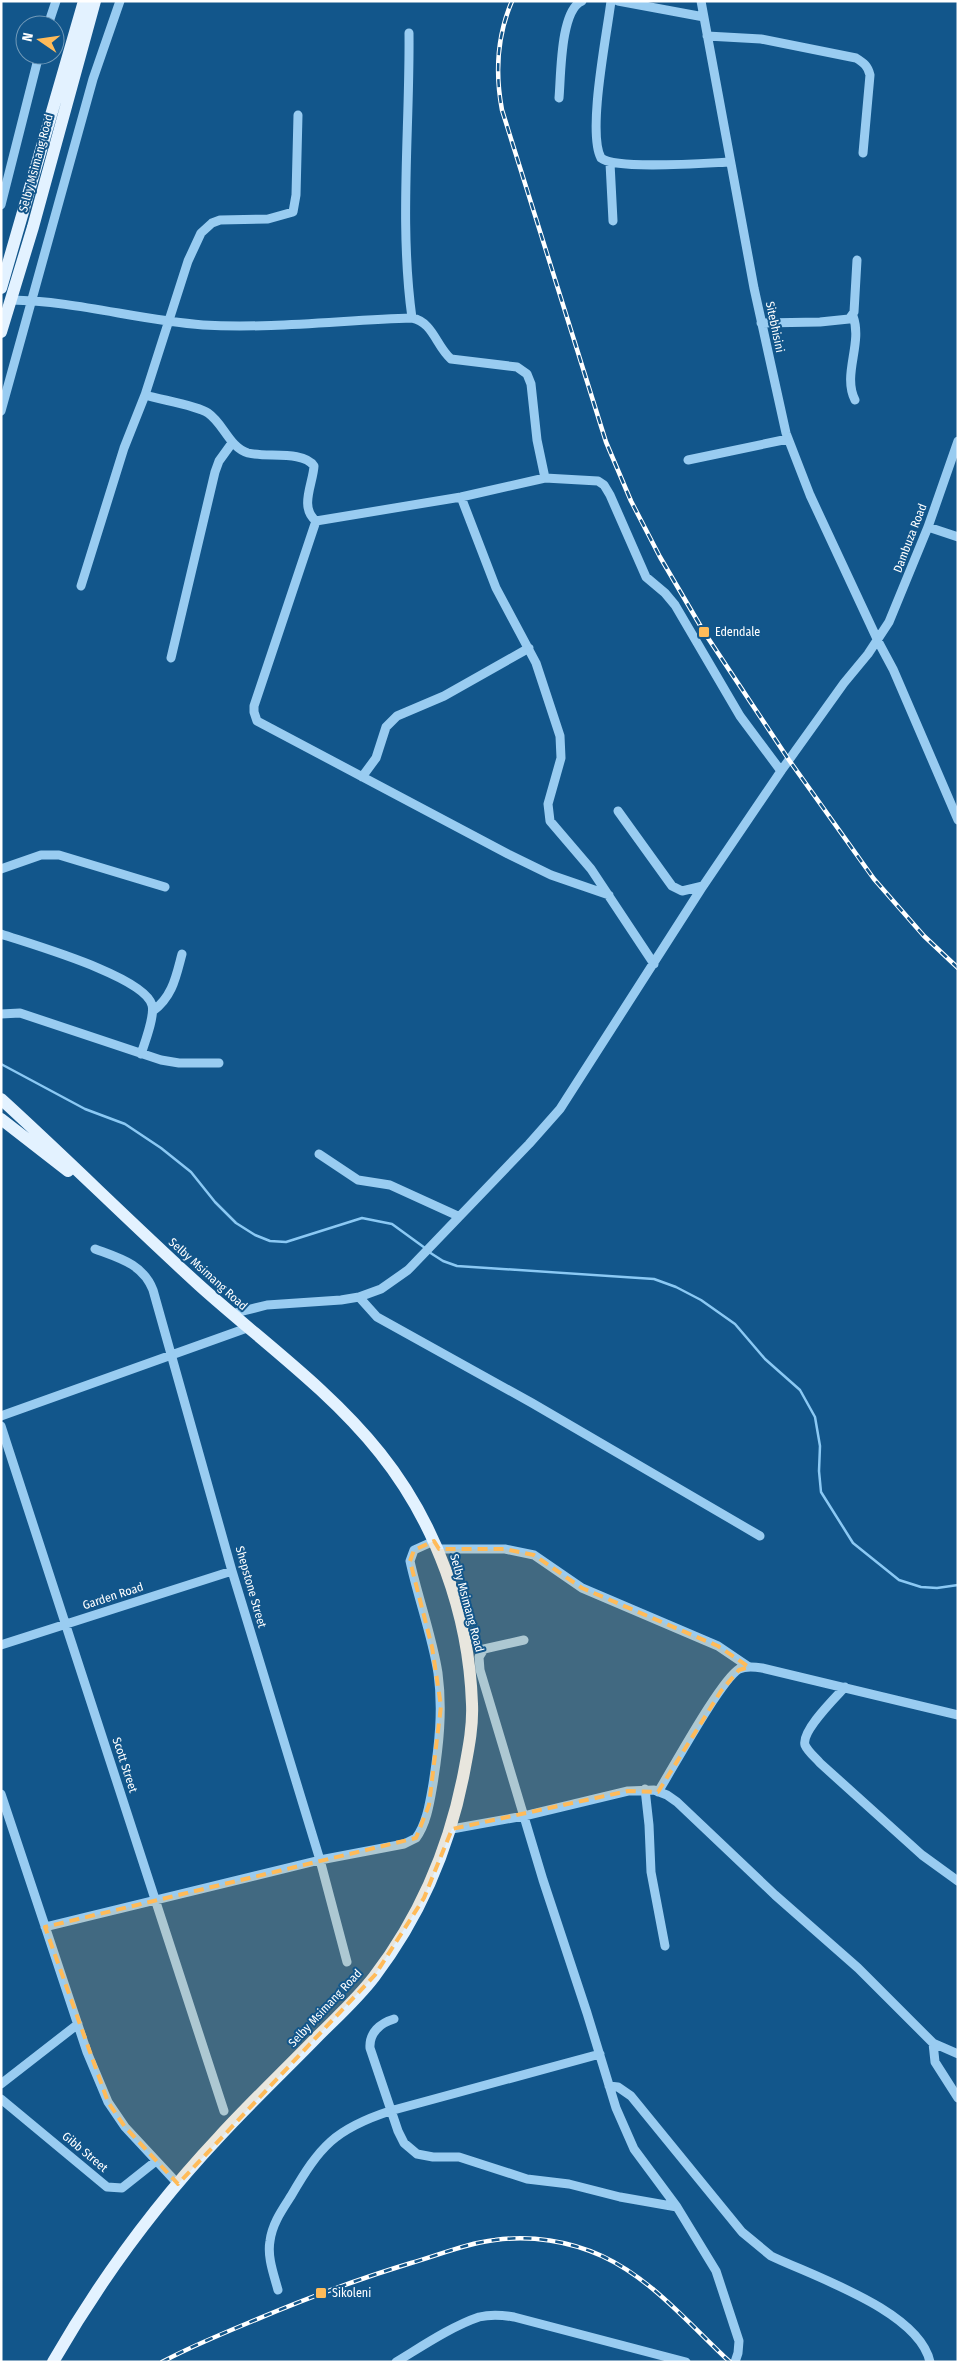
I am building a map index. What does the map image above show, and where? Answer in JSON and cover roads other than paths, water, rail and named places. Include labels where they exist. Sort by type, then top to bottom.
[{"type":"main road","name":"Selby Msimang Road","points":[[1,288],[84,1]]},
{"type":"main road","name":"Selby Msimang Road","points":[[1,332],[33,227],[95,1]]},
{"type":"main road","name":"Selby Msimang Road","points":[[1,1100],[231,1314],[333,1402],[362,1433],[397,1476],[436,1545],[457,1609],[466,1650],[472,1705],[468,1753],[452,1829],[424,1898],[396,1946],[362,1992],[216,2140],[178,2184],[139,2232],[53,2362]]},
{"type":"main road","name":"Selby Msimang Road","points":[[1,1119],[113,1206]]},
{"type":"street","points":[[51,15],[56,1]]},
{"type":"street","points":[[1,411],[93,79],[120,1]]},
{"type":"street","points":[[560,98],[567,21],[574,6],[582,1]]},
{"type":"street","points":[[610,1],[596,121],[598,150],[601,158],[610,163],[730,162]]},
{"type":"street","points":[[618,1],[704,17]]},
{"type":"street","name":"Sitebhisini","points":[[701,1],[761,323],[788,439],[810,495],[893,669],[958,820]]},
{"type":"street","points":[[409,33],[407,214],[409,292],[412,318]]},
{"type":"street","points":[[706,36],[761,39],[856,58],[868,68],[870,75],[863,152]]},
{"type":"street","points":[[1,205],[36,65]]},
{"type":"street","points":[[81,586],[124,448],[145,395],[196,240],[204,229],[220,220],[268,219],[293,212],[296,195],[298,115]]},
{"type":"street","points":[[610,163],[613,221]]},
{"type":"street","points":[[855,400],[850,391],[856,340],[856,324],[853,316],[858,260]]},
{"type":"street","points":[[11,300],[32,300],[168,321],[225,325],[412,318],[426,323],[441,348],[451,359],[510,365],[523,369],[531,384],[537,440],[545,478]]},
{"type":"street","points":[[761,323],[844,321],[853,316]]},
{"type":"street","points":[[145,395],[204,411],[222,426],[232,443],[240,450],[250,453],[299,457],[313,464],[314,471],[307,504],[309,513],[316,520]]},
{"type":"street","points":[[688,460],[788,439]]},
{"type":"street","name":"Dambuza Road","points":[[231,1314],[267,1305],[333,1302],[359,1297],[381,1289],[408,1270],[560,1109],[703,886],[780,771],[878,641],[897,606],[928,527],[958,441]]},
{"type":"street","points":[[171,658],[215,472],[219,461],[232,443]]},
{"type":"street","points":[[316,520],[461,497],[545,478],[594,480],[604,485],[646,577],[665,592],[675,605],[740,716],[780,771]]},
{"type":"street","points":[[461,497],[493,581],[528,648],[544,686],[562,743],[560,767],[548,804],[550,821],[591,869],[654,964]]},
{"type":"street","points":[[316,520],[254,712],[261,724],[551,875],[609,895]]},
{"type":"street","points":[[928,527],[958,537]]},
{"type":"street","points":[[362,776],[376,758],[386,727],[397,716],[444,696],[528,648]]},
{"type":"street","points":[[618,811],[672,886],[682,891],[703,886]]},
{"type":"street","points":[[1,869],[41,855],[59,855],[165,888]]},
{"type":"street","points":[[1,934],[119,977],[145,995],[152,1003],[153,1011],[142,1054]]},
{"type":"street","points":[[153,1011],[163,1004],[172,990],[182,954]]},
{"type":"street","points":[[1,1014],[20,1013],[142,1054],[179,1063],[219,1063]]},
{"type":"street","points":[[319,1154],[358,1180],[390,1186],[458,1216]]},
{"type":"street","name":"Shepstone Street","points":[[95,1249],[132,1264],[149,1280],[173,1356],[232,1571],[320,1860],[347,1962]]},
{"type":"street","points":[[359,1297],[369,1311],[377,1317],[532,1403],[760,1536]]},
{"type":"street","points":[[1,1416],[247,1328]]},
{"type":"street","name":"Scott Street","points":[[1,1426],[224,2111]]},
{"type":"street","points":[[45,1927],[320,1860],[404,1844],[416,1838],[425,1818],[435,1772],[441,1706],[436,1664],[410,1561],[414,1550],[436,1545],[505,1549],[534,1555],[582,1588],[718,1646],[749,1667]]},
{"type":"street","name":"Garden Road","points":[[1,1645],[232,1571]]},
{"type":"street","points":[[524,1640],[484,1649],[480,1652],[479,1657],[480,1670],[609,2086],[634,2149],[676,2207],[704,2251],[723,2288],[740,2345],[735,2362]]},
{"type":"street","points":[[658,1792],[720,1691],[739,1670],[749,1667],[762,1668],[845,1687],[958,1715]]},
{"type":"street","points":[[845,1687],[808,1730],[804,1741],[806,1748],[820,1763],[922,1855],[958,1881]]},
{"type":"street","points":[[472,1705],[490,1703]]},
{"type":"street","points":[[645,1789],[651,1872],[665,1946]]},
{"type":"street","points":[[452,1829],[524,1816],[624,1792],[645,1789],[667,1795],[685,1808],[775,1895],[858,1968],[932,2043],[958,2054]]},
{"type":"street","points":[[1,1794],[78,2024],[108,2102],[125,2127],[178,2184]]},
{"type":"street","points":[[394,2019],[380,2026],[369,2042],[390,2111],[404,2143],[417,2154],[433,2157],[459,2157],[527,2179],[568,2184],[620,2197],[647,2200],[663,2206],[676,2207]]},
{"type":"street","points":[[1,2084],[78,2024]]},
{"type":"street","points":[[932,2043],[935,2062],[958,2098]]},
{"type":"street","points":[[278,2290],[269,2242],[278,2216],[307,2168],[340,2132],[359,2122],[390,2111],[600,2054]]},
{"type":"street","points":[[609,2086],[618,2087],[631,2096],[742,2232],[760,2248],[771,2256],[887,2311],[910,2328],[923,2343],[930,2362]]},
{"type":"street","name":"Gibb Street","points":[[1,2099],[106,2187],[122,2188],[156,2161]]},
{"type":"street","points":[[398,2361],[418,2347],[480,2317],[502,2315],[686,2362]]},
{"type":"waterway","points":[[1,1064],[85,1109],[125,1124],[161,1148],[191,1172],[215,1202],[236,1223],[255,1235],[270,1241],[286,1242],[362,1218],[392,1224],[425,1248]]},
{"type":"waterway","points":[[429,1252],[443,1261],[457,1266],[654,1279],[676,1287],[701,1300],[735,1324],[765,1359],[800,1390],[815,1417],[820,1446],[819,1471],[821,1492],[853,1543],[899,1580],[921,1587],[937,1588],[958,1585]]},
{"type":"railway","points":[[512,1],[500,41],[498,82],[502,110],[606,442],[631,501],[660,557],[704,632],[789,760],[874,879],[924,936],[958,968]]},
{"type":"railway","points":[[162,2362],[205,2341],[370,2276],[474,2244],[522,2238],[550,2240],[576,2246],[602,2256],[620,2266],[654,2290],[730,2362]]},
{"type":"place","name":"Edendale","points":[[704,632]]},
{"type":"place","name":"Sikoleni","points":[[321,2293]]}]
